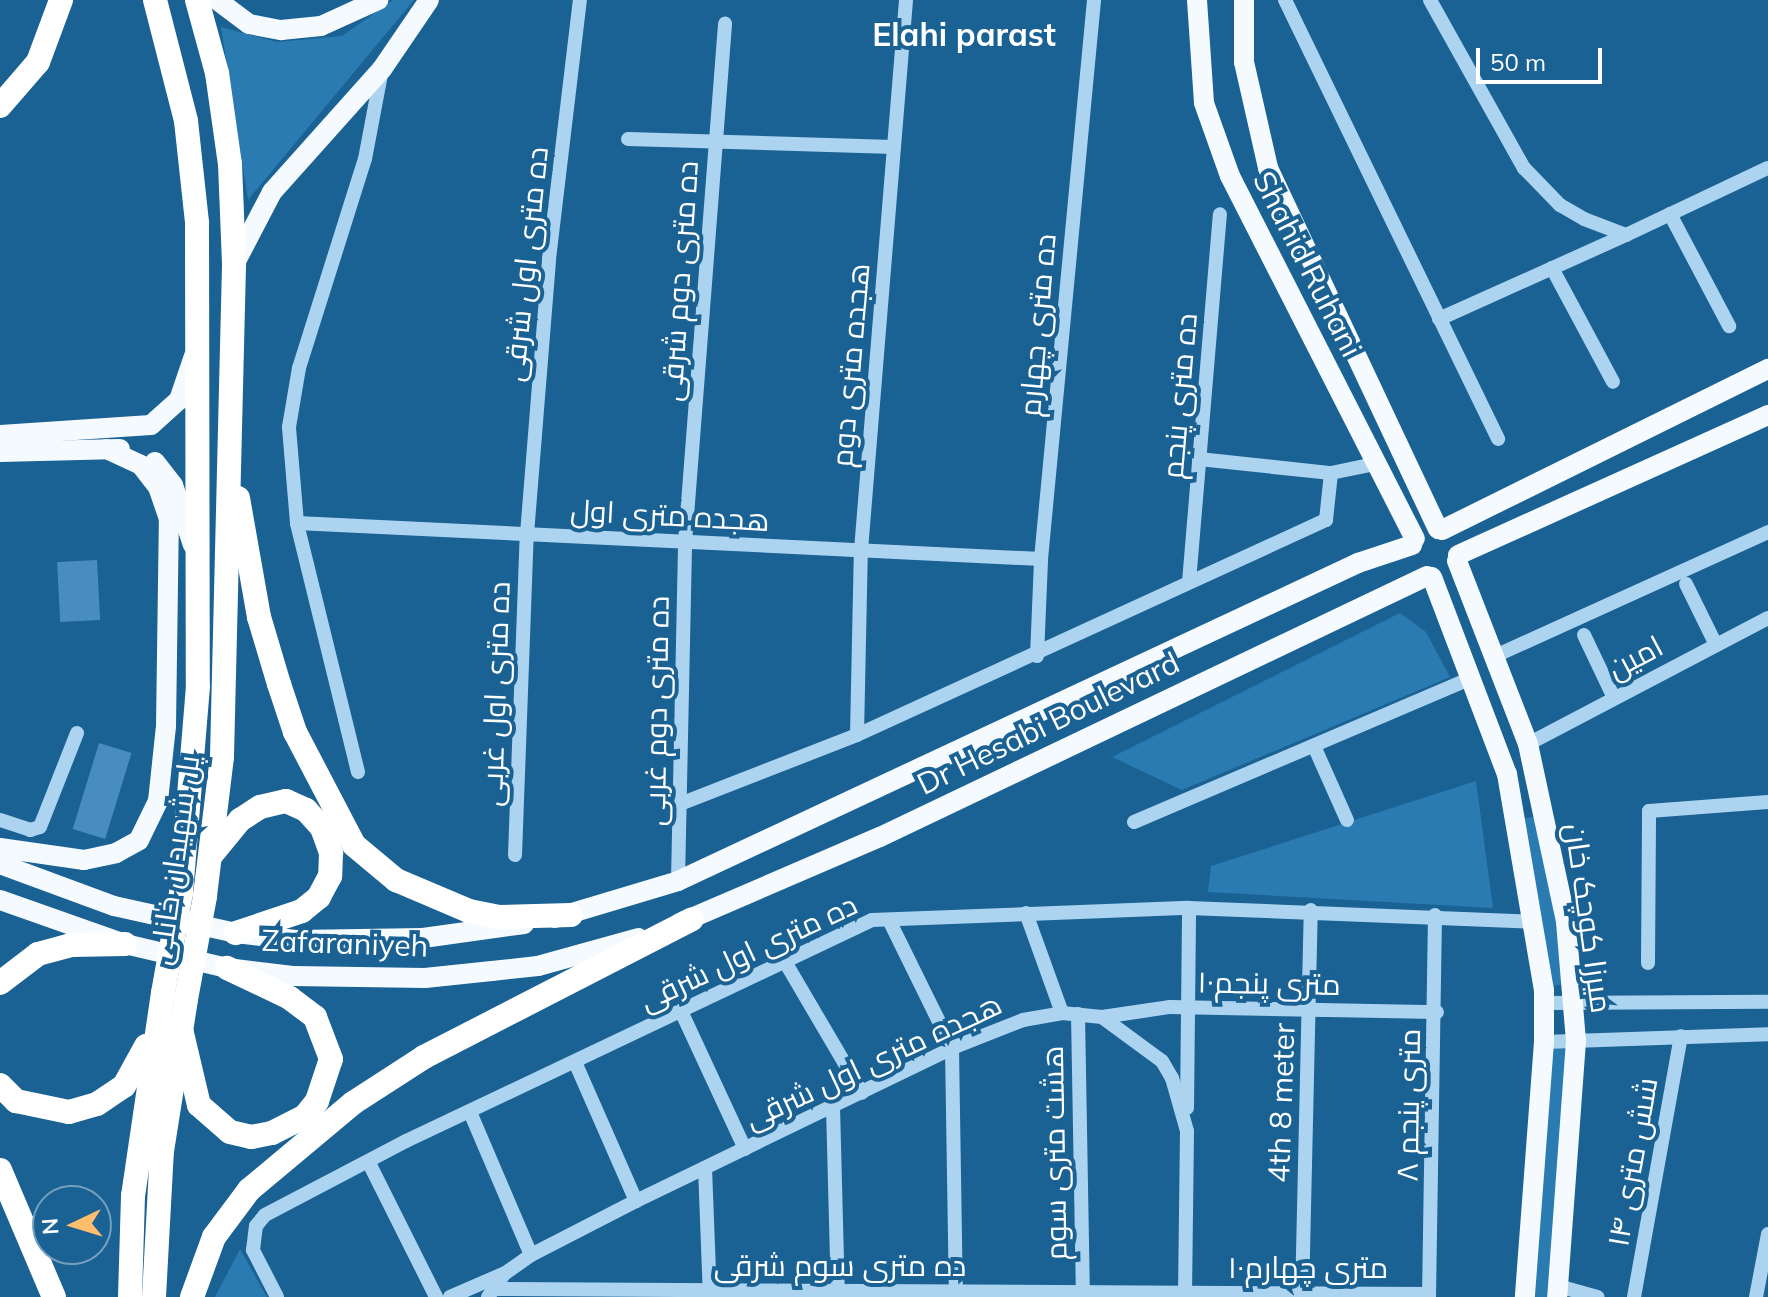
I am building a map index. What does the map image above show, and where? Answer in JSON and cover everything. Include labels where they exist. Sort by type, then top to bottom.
[{"type":"highway","points":[[0,106],[38,62],[61,0]]},
{"type":"highway","name":"پل شهیدان خانلی","points":[[154,1297],[160,1166],[181,1029],[175,996],[193,895],[200,571],[197,223],[186,121],[155,0]]},
{"type":"highway","points":[[197,0],[217,73],[230,164],[234,265],[226,428],[250,573],[275,671],[295,732],[354,845],[396,880],[469,911],[499,917],[571,915]]},
{"type":"highway","name":"پل شهیدان خانلی","points":[[193,895],[213,853],[222,757],[226,428]]},
{"type":"highway","points":[[213,853],[240,820],[260,807],[286,801],[306,810],[322,828],[331,853],[330,876],[319,897],[302,911],[236,933]]},
{"type":"highway","points":[[192,1297],[214,1237],[249,1190],[353,1103],[424,1057],[692,919]]},
{"type":"highway","points":[[0,983],[38,954],[71,945],[125,944]]},
{"type":"highway","points":[[181,1029],[199,1105],[230,1132],[251,1137],[272,1133],[298,1121],[317,1101],[331,1059],[315,1017],[290,998],[227,968]]},
{"type":"highway","name":"پل شهیدان خانلی","points":[[130,1297],[133,1196],[158,1018],[175,996]]},
{"type":"highway","points":[[0,1085],[16,1101],[43,1110],[69,1112],[97,1104],[124,1086],[158,1018]]},
{"type":"highway","points":[[0,1170],[54,1297]]},
{"type":"main road","points":[[217,0],[249,24],[281,30],[321,26],[378,0]]},
{"type":"main road","points":[[234,265],[272,192],[382,69],[429,0]]},
{"type":"main road","name":"Shahid Ruhani","points":[[1197,0],[1199,69],[1213,133],[1414,542]]},
{"type":"main road","name":"Shahid Ruhani","points":[[1244,0],[1244,62],[1268,168],[1440,529]]},
{"type":"main road","points":[[0,435],[151,425],[179,400],[199,341]]},
{"type":"main road","points":[[1768,369],[1414,542],[1413,564],[1429,576],[1447,573],[1458,558],[1768,415]]},
{"type":"main road","points":[[0,848],[84,860],[116,853],[139,840],[158,801],[166,726],[169,519],[158,487],[141,465],[107,449]]},
{"type":"main road","points":[[0,452],[134,449],[156,462],[178,498],[200,571]]},
{"type":"main road","points":[[1440,529],[1454,538],[1458,558]]},
{"type":"main road","name":"Dr Hesabi Boulevard","points":[[678,881],[1343,569],[1414,542]]},
{"type":"main road","name":"میرزا کوچک خان","points":[[1458,558],[1530,754],[1566,922],[1576,1041],[1558,1292]]},
{"type":"main road","name":"میرزا کوچک خان","points":[[1429,576],[1507,774],[1544,1003],[1544,1042],[1525,1297]]},
{"type":"main road","name":"Dr Hesabi Boulevard","points":[[692,919],[880,837],[1429,576]]},
{"type":"main road","points":[[1507,774],[1530,754]]},
{"type":"main road","points":[[1516,818],[1544,812]]},
{"type":"main road","name":"Zafaraniyeh","points":[[0,864],[114,906],[236,933],[349,942],[408,939],[571,915],[678,881]]},
{"type":"main road","name":"Zafaraniyeh","points":[[0,900],[125,944],[227,968],[349,978],[492,971],[584,954],[692,919]]},
{"type":"street","name":"ده متری اول شرقی","points":[[527,534],[549,259],[580,0]]},
{"type":"street","name":"هجده متری دوم","points":[[857,735],[861,550],[906,0]]},
{"type":"street","name":"ده متری چهارم","points":[[1037,656],[1041,559],[1094,0]]},
{"type":"street","points":[[1285,0],[1498,439]]},
{"type":"street","points":[[1430,0],[1524,168],[1560,205],[1626,235]]},
{"type":"street","name":"ده متری دوم شرقی","points":[[685,542],[725,24]]},
{"type":"street","points":[[358,772],[297,523],[289,427],[299,368],[365,159],[382,69]]},
{"type":"street","points":[[628,139],[894,147]]},
{"type":"street","points":[[1439,319],[1768,168]]},
{"type":"street","name":"ده متری پنجم","points":[[1189,582],[1220,214]]},
{"type":"street","points":[[1670,214],[1729,326]]},
{"type":"street","points":[[1552,268],[1613,382]]},
{"type":"street","points":[[1199,459],[1331,473],[1375,464]]},
{"type":"street","points":[[680,804],[857,735],[1037,656],[1326,520],[1331,473]]},
{"type":"street","name":"هجده متری اول","points":[[297,523],[1041,559]]},
{"type":"street","points":[[1495,656],[1768,532]]},
{"type":"street","name":"ده متری اول غربی","points":[[515,855],[527,534]]},
{"type":"street","name":"ده متری دوم غربی","points":[[678,881],[685,542]]},
{"type":"street","points":[[1686,584],[1715,643]]},
{"type":"street","name":"امین","points":[[1530,754],[1614,698],[1768,618]]},
{"type":"street","points":[[1584,635],[1614,698]]},
{"type":"street","points":[[1134,822],[1470,679]]},
{"type":"street","points":[[0,820],[30,830],[40,827],[77,733]]},
{"type":"street","points":[[1314,746],[1347,820]]},
{"type":"street","points":[[1648,963],[1649,811],[1768,802]]},
{"type":"street","points":[[1187,1131],[1189,908]]},
{"type":"street","name":"ده متری اول شرقی","points":[[277,1297],[253,1250],[256,1226],[265,1215],[470,1112],[872,920],[1189,908],[1435,915],[1533,922]]},
{"type":"street","name":"4th 8 meter","points":[[1302,1295],[1311,910]]},
{"type":"street","points":[[1026,913],[1062,1013]]},
{"type":"street","name":"۸ متری پنجم","points":[[1429,1296],[1437,1012],[1435,915]]},
{"type":"street","points":[[889,920],[952,1048],[956,1294]]},
{"type":"street","points":[[784,960],[862,1093]]},
{"type":"street","points":[[1544,1003],[1768,1002]]},
{"type":"street","name":"۱۰متری پنجم","points":[[1102,1017],[1145,1008],[1437,1012]]},
{"type":"street","points":[[681,1011],[745,1149]]},
{"type":"street","name":"هجده متری اول شرقی","points":[[491,1293],[504,1274],[531,1255],[636,1201],[952,1048],[1023,1020],[1062,1013],[1102,1017],[1162,1061],[1181,1101],[1187,1131],[1186,1295]]},
{"type":"street","name":"هشت متری سوم","points":[[1078,1014],[1083,1295]]},
{"type":"street","points":[[1544,1042],[1768,1034]]},
{"type":"street","name":"شش متری ۱۴","points":[[1634,1297],[1681,1036]]},
{"type":"street","points":[[575,1062],[636,1201]]},
{"type":"street","points":[[833,1107],[838,1294]]},
{"type":"street","points":[[470,1112],[531,1255]]},
{"type":"street","points":[[369,1163],[436,1297]]},
{"type":"street","points":[[705,1168],[710,1294]]},
{"type":"street","points":[[1756,1297],[1768,1234]]},
{"type":"street","points":[[450,1297],[504,1274]]},
{"type":"street","points":[[1558,1292],[1598,1297]]},
{"type":"street","name":"ده متری سوم شرقی","points":[[491,1293],[1186,1295]]},
{"type":"street","name":"۱۰متری چهارم","points":[[1186,1295],[1429,1296]]},
{"type":"shaded area","points":[[393,0],[414,0],[248,200],[221,27],[277,42],[342,36]]},
{"type":"shaded area","points":[[1400,613],[1426,632],[1450,677],[1182,790],[1112,757]]},
{"type":"shaded area","points":[[1476,781],[1493,908],[1208,892],[1211,866]]},
{"type":"shaded area","points":[[1538,816],[1568,983],[1546,987],[1516,820]]},
{"type":"shaded area","points":[[1570,1046],[1548,1297],[1528,1297],[1544,1049]]},
{"type":"shaded area","points":[[240,1249],[267,1297],[215,1297]]},
{"type":"building","points":[[97,560],[100,620],[60,622],[57,562]]},
{"type":"building","points":[[99,743],[132,753],[105,839],[73,829]]},
{"type":"district","name":"Elahi parast","points":[[964,34]]}]
